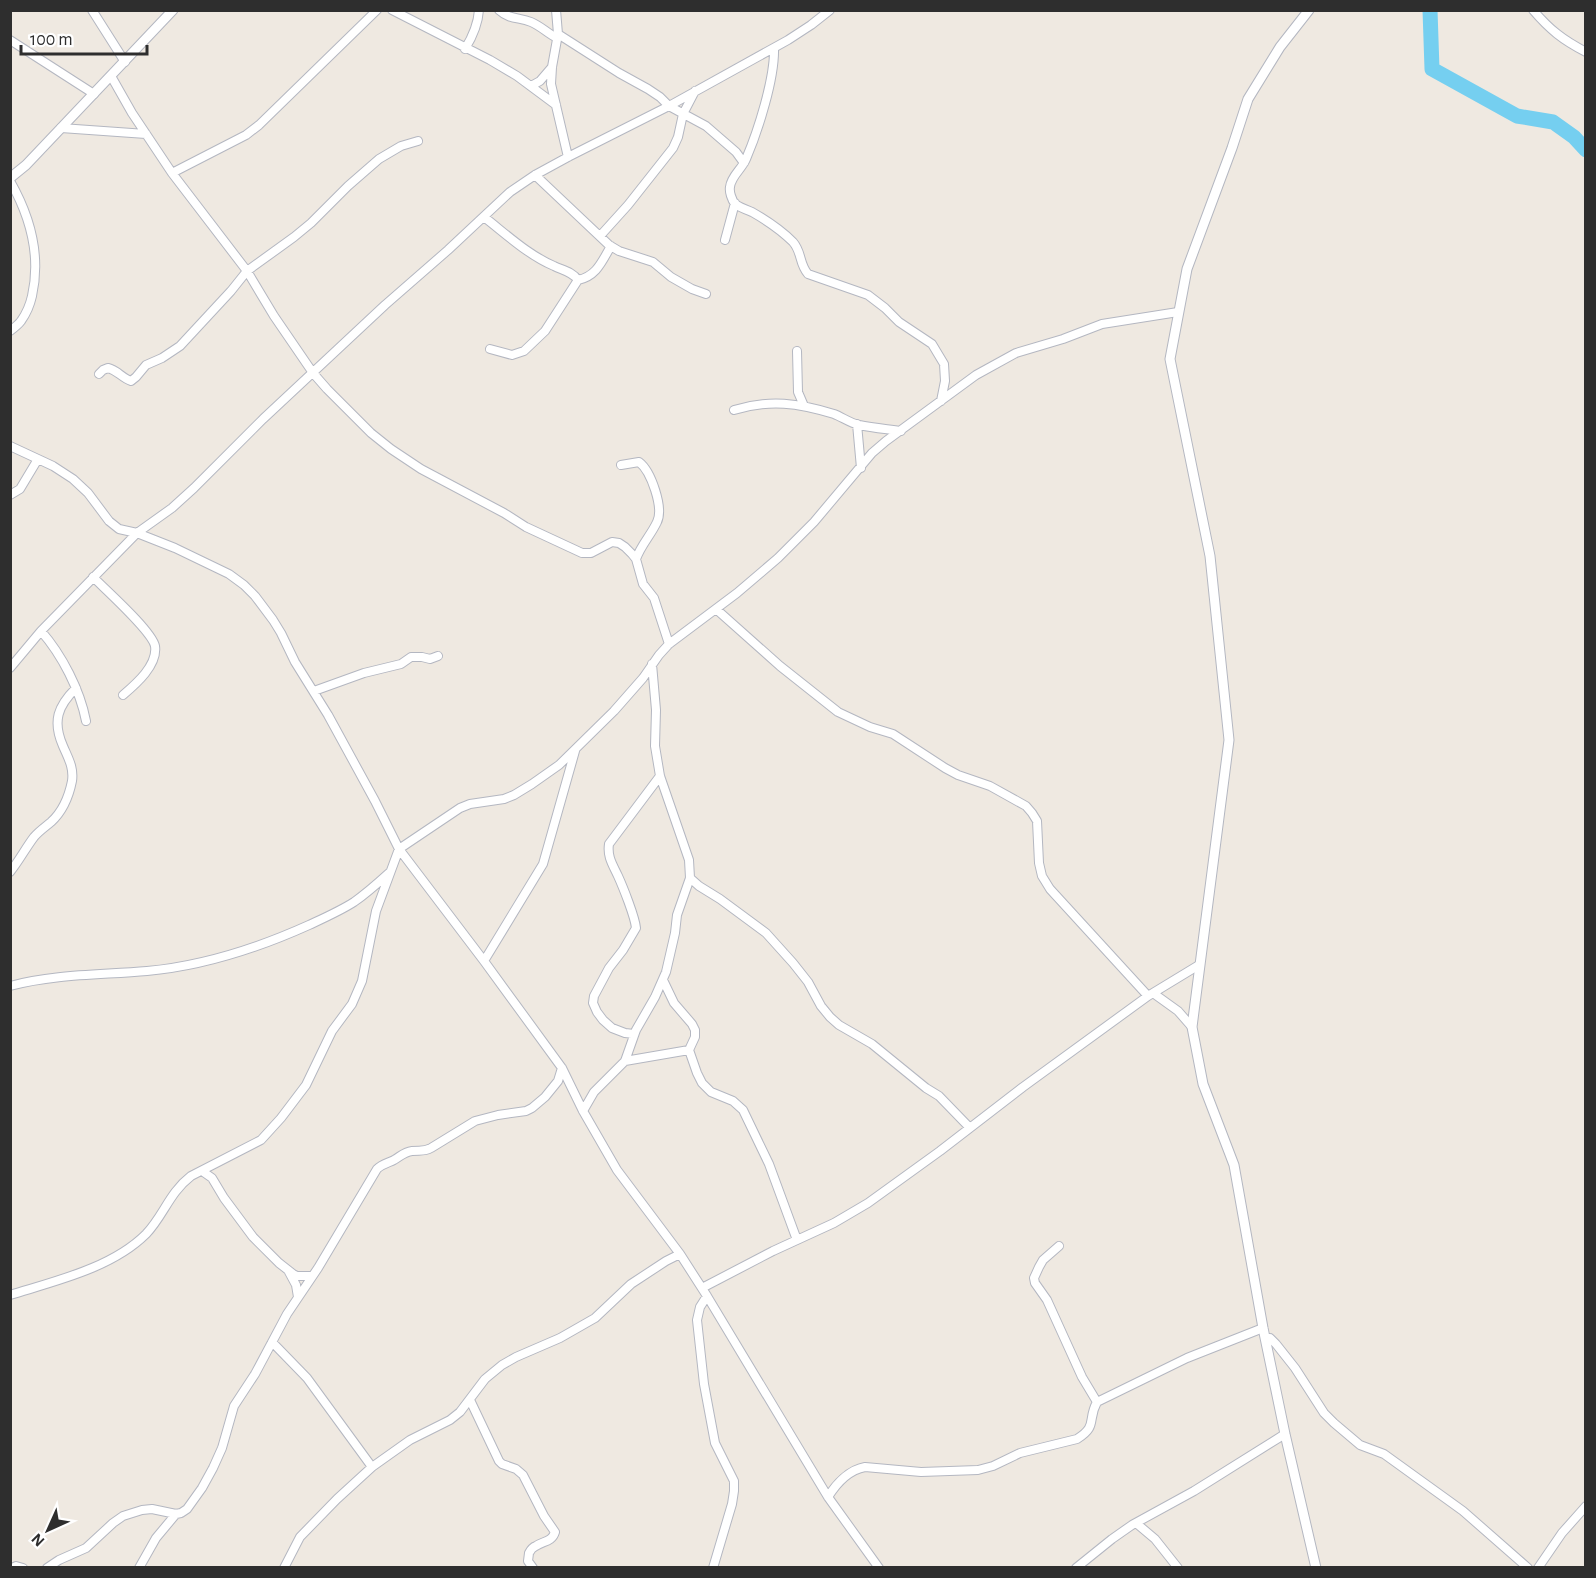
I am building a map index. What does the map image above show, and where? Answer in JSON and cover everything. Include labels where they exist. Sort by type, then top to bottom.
[{"type":"street","points":[[92,10],[125,62]]},
{"type":"street","points":[[10,331],[21,321],[30,303],[36,262],[31,233],[19,196],[10,179],[62,128],[173,10]]},
{"type":"street","points":[[172,173],[246,135],[259,125],[377,10]]},
{"type":"street","points":[[392,10],[490,60],[517,76],[556,105]]},
{"type":"street","points":[[465,49],[477,26],[479,10]]},
{"type":"street","points":[[499,10],[513,19],[535,24],[550,35],[558,36],[648,89],[669,106],[706,126],[744,163]]},
{"type":"street","points":[[556,10],[558,36],[551,84],[568,157]]},
{"type":"street","points":[[10,668],[41,631],[137,533],[194,489],[263,419],[510,192],[568,157],[669,106],[774,48],[830,10]]},
{"type":"street","points":[[1309,10],[1280,47],[1248,99],[1187,269],[1170,359],[1210,556],[1229,740],[1192,1027],[1203,1084],[1234,1165],[1265,1338],[1316,1568]]},
{"type":"street","points":[[1533,10],[1551,30],[1586,52]]},
{"type":"street","points":[[10,40],[94,94]]},
{"type":"street","points":[[774,48],[773,66],[760,118],[744,163],[733,178],[730,194],[735,204],[777,228],[794,243],[800,251],[800,260],[808,274],[868,296],[899,322],[932,344],[944,364],[945,381],[941,401]]},
{"type":"street","points":[[531,86],[540,81],[552,67]]},
{"type":"street","points":[[111,76],[172,173],[247,271],[313,374],[371,433],[421,469],[526,527],[582,553],[591,553],[612,542],[619,543],[636,559]]},
{"type":"street","points":[[600,236],[673,148],[683,114],[695,91]]},
{"type":"street","points":[[62,128],[146,134]]},
{"type":"street","points":[[99,374],[108,368],[131,381],[146,365],[180,346],[247,271],[311,224],[329,204],[379,159],[401,146],[418,141]]},
{"type":"street","points":[[536,175],[611,246],[619,251],[653,262],[671,277],[706,294]]},
{"type":"street","points":[[725,240],[735,204]]},
{"type":"street","points":[[484,217],[522,247],[551,265],[573,274],[578,280]]},
{"type":"street","points":[[490,350],[512,355],[524,351],[545,331],[578,280],[595,273],[611,246]]},
{"type":"street","points":[[10,1295],[63,1279],[116,1256],[146,1234],[177,1189],[191,1176],[261,1140],[281,1118],[306,1085],[332,1031],[352,1004],[362,981],[376,911],[399,849],[448,814],[470,804],[504,799],[514,795],[559,765],[614,711],[669,644],[778,558],[814,522],[872,453],[976,375],[1016,353],[1102,324],[1178,312]]},
{"type":"street","points":[[797,351],[798,392],[804,406]]},
{"type":"street","points":[[734,410],[763,404],[804,406],[837,415],[857,424],[901,431]]},
{"type":"street","points":[[857,424],[861,468]]},
{"type":"street","points":[[10,446],[52,466],[81,486],[113,525],[119,529],[137,533],[175,548],[229,574],[255,596],[281,633],[295,662],[360,772],[399,849],[562,1068],[583,1111],[617,1170],[680,1254],[828,1497],[879,1568]]},
{"type":"street","points":[[10,495],[20,489],[38,459]]},
{"type":"street","points":[[621,465],[639,462],[648,472],[653,486],[658,507],[658,521],[636,559],[640,578],[654,598],[669,644]]},
{"type":"street","points":[[93,577],[132,615],[155,644],[155,653],[150,665],[134,686],[123,695]]},
{"type":"street","points":[[716,609],[780,666],[838,712],[870,727],[893,734],[945,768],[990,786],[1026,806],[1036,821],[1039,863],[1042,876],[1050,889],[1150,994],[1178,1011],[1192,1027]]},
{"type":"street","points":[[41,631],[76,688],[82,701],[86,720]]},
{"type":"street","points":[[314,691],[364,673],[401,664],[411,657],[430,659],[438,657]]},
{"type":"street","points":[[583,1111],[594,1092],[625,1061],[634,1034],[663,980],[675,933],[677,915],[690,878],[689,860],[660,776],[655,746],[656,710],[652,664]]},
{"type":"street","points":[[10,872],[33,838],[62,808],[66,799],[73,772],[70,758],[59,735],[57,719],[65,701],[76,688]]},
{"type":"street","points":[[484,961],[543,864],[575,749]]},
{"type":"street","points":[[634,1034],[612,1028],[603,1020],[593,1003],[594,996],[609,968],[636,927],[608,852],[609,844],[660,776]]},
{"type":"street","points":[[10,986],[29,981],[176,968],[246,950],[288,934],[353,902],[390,872]]},
{"type":"street","points":[[690,878],[766,933],[807,982],[830,1017],[839,1025],[872,1044],[939,1096],[970,1128]]},
{"type":"street","points":[[702,1288],[796,1239],[834,1223],[868,1203],[1150,994],[1199,965]]},
{"type":"street","points":[[663,980],[674,1003],[695,1030],[695,1037],[689,1050],[697,1074],[711,1092],[734,1101],[743,1110],[769,1164],[796,1239]]},
{"type":"street","points":[[625,1061],[689,1050]]},
{"type":"street","points":[[47,1568],[86,1548],[123,1516],[142,1510],[152,1509],[176,1514],[187,1509],[205,1482],[222,1448],[234,1406],[376,1168],[393,1161],[403,1153],[423,1152],[475,1121],[532,1108],[558,1081],[562,1068]]},
{"type":"street","points":[[574,1093],[594,1092]]},
{"type":"street","points":[[212,1178],[213,1166]]},
{"type":"street","points":[[202,1171],[212,1178],[253,1238],[288,1271],[297,1276],[312,1276]]},
{"type":"street","points":[[1059,1246],[1038,1268],[1034,1278],[1035,1283],[1047,1300],[1082,1377],[1097,1402]]},
{"type":"street","points":[[284,1568],[300,1537],[372,1467],[410,1440],[450,1420],[460,1412],[485,1380],[502,1365],[560,1338],[595,1318],[631,1284],[680,1254]]},
{"type":"street","points":[[288,1271],[296,1285],[298,1297]]},
{"type":"street","points":[[707,1296],[700,1307],[697,1320],[704,1384],[715,1443],[734,1481],[734,1491],[713,1568]]},
{"type":"street","points":[[828,1497],[840,1482],[859,1468],[921,1473],[978,1470],[993,1466],[1020,1453],[1077,1439],[1090,1428],[1097,1402],[1187,1358],[1263,1328]]},
{"type":"street","points":[[1265,1338],[1270,1338],[1276,1344],[1295,1368],[1324,1413],[1334,1423],[1360,1444],[1384,1454],[1463,1511],[1528,1568]]},
{"type":"street","points":[[272,1342],[308,1378],[372,1467]]},
{"type":"street","points":[[470,1400],[499,1461],[523,1475],[555,1532],[551,1540],[536,1545],[529,1553],[528,1561],[533,1568]]},
{"type":"street","points":[[1076,1568],[1136,1522],[1194,1491],[1285,1434]]},
{"type":"street","points":[[1538,1568],[1562,1533],[1586,1506]]},
{"type":"street","points":[[139,1568],[156,1538],[176,1514]]},
{"type":"street","points":[[1136,1522],[1155,1539],[1178,1568]]},
{"type":"street","points":[[12,1568],[16,1566],[23,1568]]},
{"type":"waterway","points":[[1430,10],[1432,69],[1517,116],[1553,122],[1574,137],[1586,150]]}]
